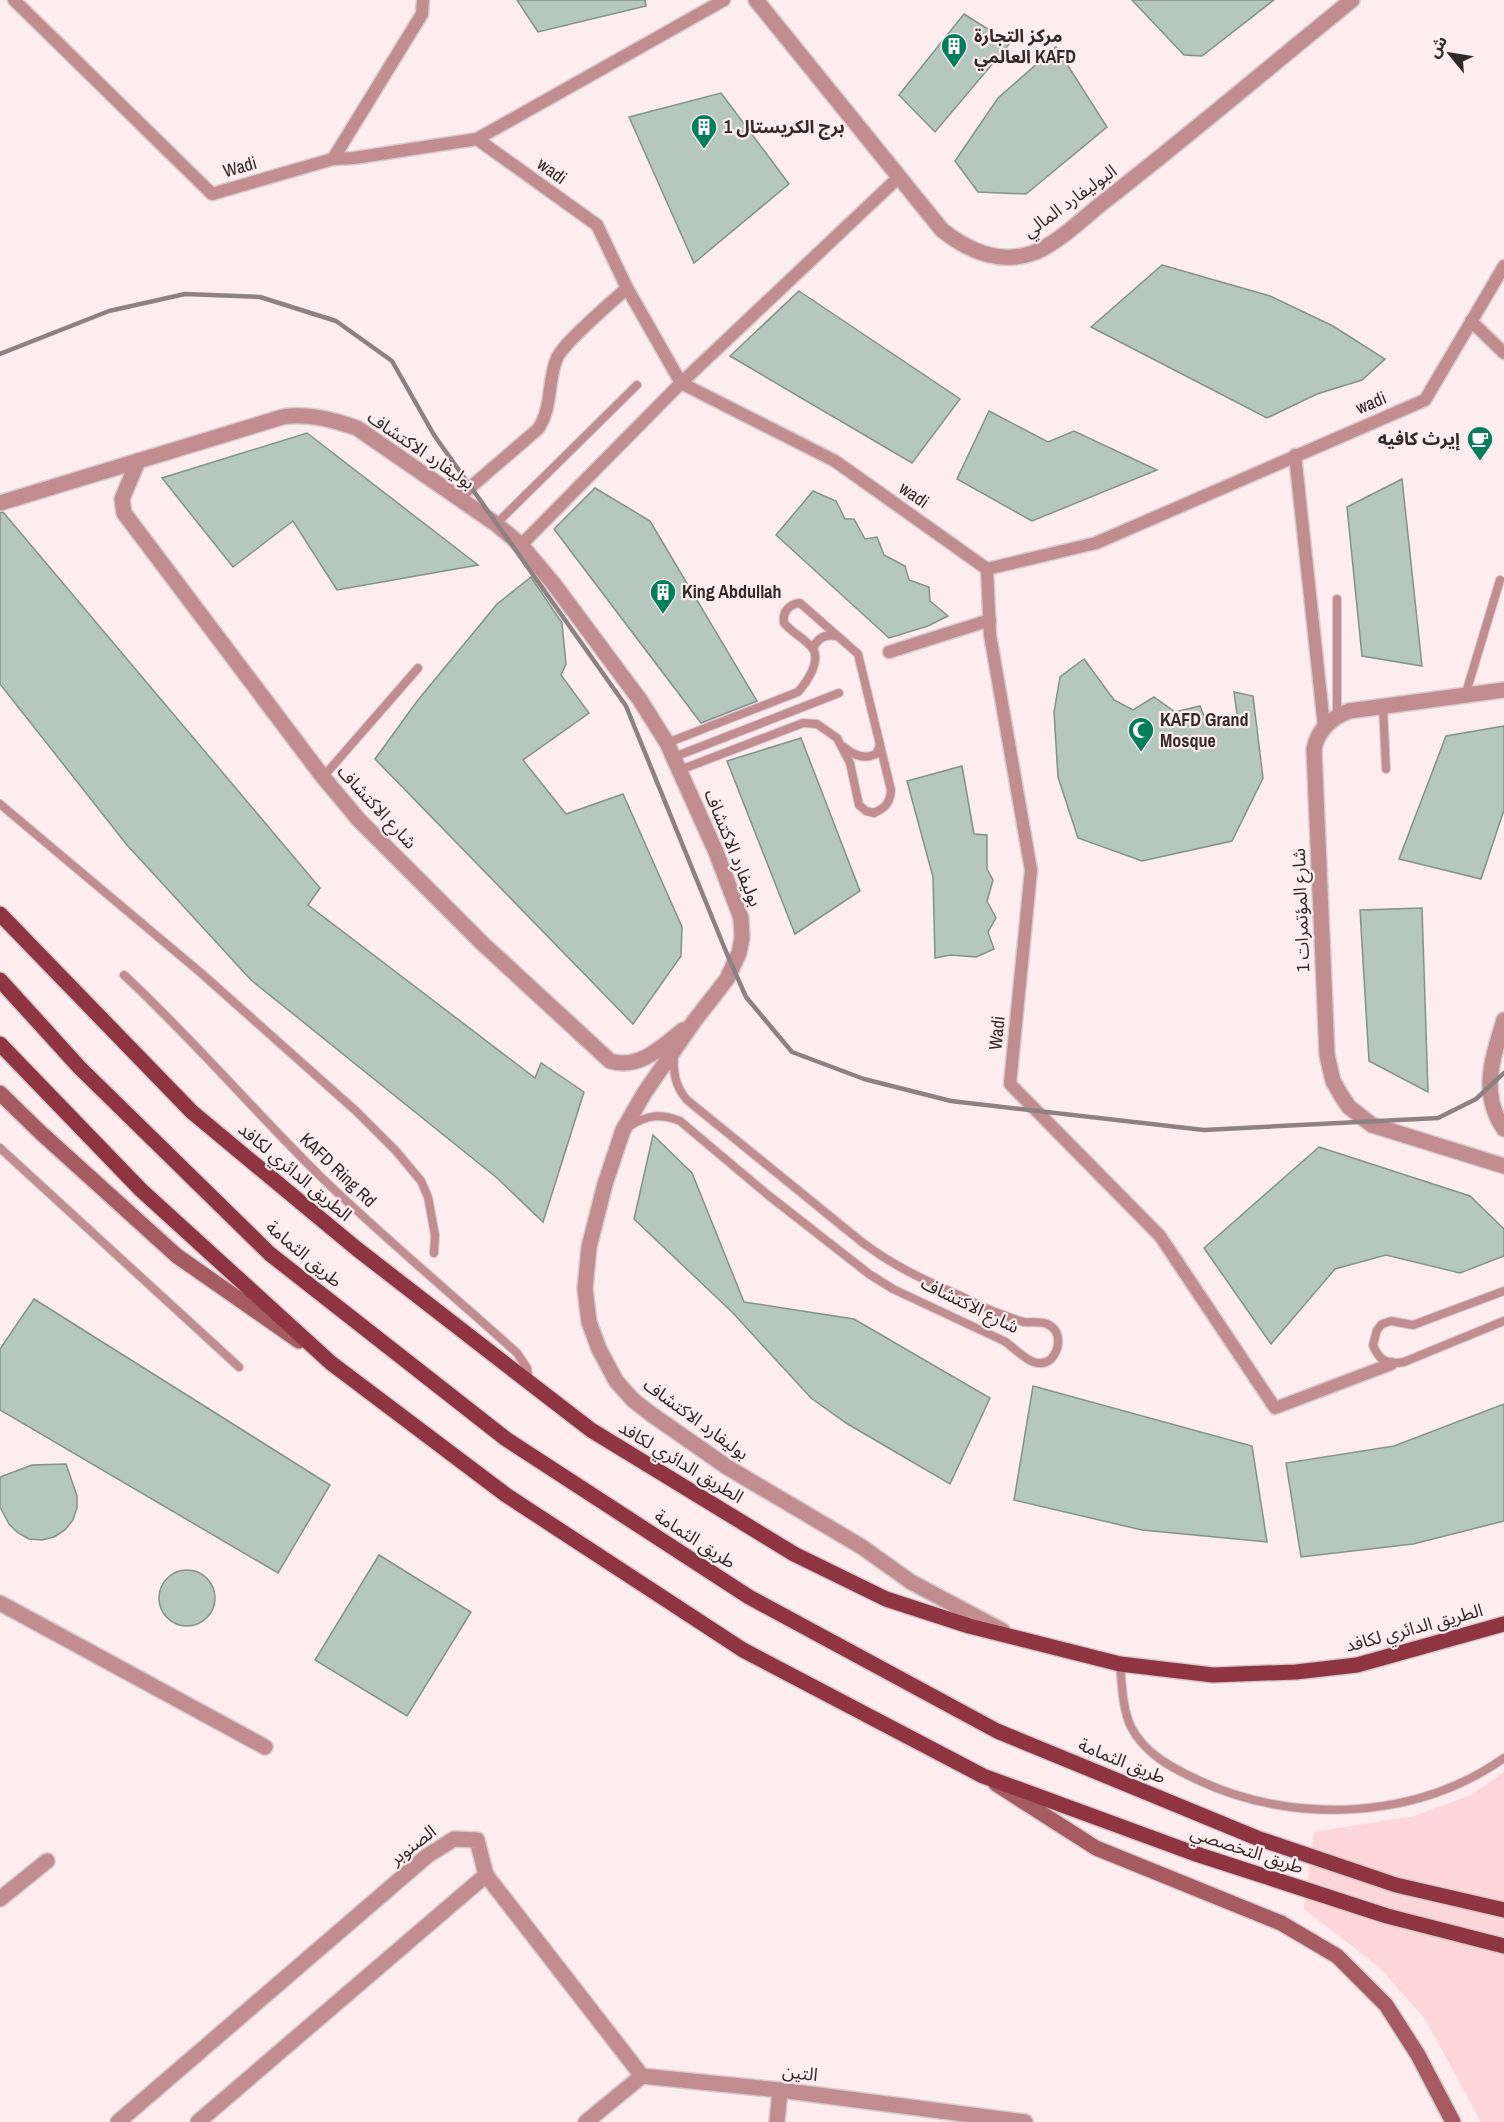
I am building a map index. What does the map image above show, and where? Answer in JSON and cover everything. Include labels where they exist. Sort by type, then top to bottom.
[{"type":"main road","name":"الطريق الدائري لكافد","points":[[0,914],[192,1112],[357,1249],[530,1383],[591,1430],[795,1554],[886,1599],[969,1626],[1120,1664],[1213,1675],[1296,1672],[1357,1665],[1504,1624]]},
{"type":"main road","name":"طريق الثمامة","points":[[0,980],[80,1068],[270,1254],[506,1439],[749,1597],[952,1707],[1019,1740],[1268,1841],[1396,1885],[1504,1910]]},
{"type":"main road","points":[[0,1044],[141,1190],[331,1363]]},
{"type":"main road","points":[[0,1093],[177,1256],[331,1363],[507,1495],[743,1650],[983,1776],[1096,1848],[1281,1923],[1338,1956],[1386,2005],[1418,2055],[1453,2122]]},
{"type":"main road","name":"طريق التخصصي","points":[[983,1776],[1193,1853],[1387,1916],[1504,1946]]},
{"type":"street","name":"Wadi","points":[[14,0],[212,195],[333,159]]},
{"type":"street","points":[[333,159],[422,14],[423,0]]},
{"type":"street","points":[[333,159],[354,158],[477,139],[724,0]]},
{"type":"street","name":"البوليفارد المالي","points":[[756,0],[942,230],[960,244],[999,257],[1026,256],[1039,251],[1137,175],[1352,0]]},
{"type":"street","name":"wadi","points":[[477,139],[597,225],[627,288],[681,383],[835,461],[987,569],[1096,543],[1425,400],[1504,266]]},
{"type":"street","points":[[521,545],[681,383],[899,177]]},
{"type":"street","points":[[458,498],[538,429],[545,419],[549,406],[558,356],[564,347],[627,288]]},
{"type":"street","points":[[1472,321],[1504,353]]},
{"type":"street","name":"بوليفارد الاكتشاف","points":[[0,503],[289,416],[311,417],[357,428],[496,524],[521,545],[553,583],[640,700],[667,743],[741,918],[742,938],[735,963],[727,979],[695,1020],[645,1092],[623,1130],[597,1211],[589,1247],[585,1289],[589,1322],[599,1349],[616,1381],[633,1400],[727,1467],[862,1547],[911,1582],[1011,1636]]},
{"type":"street","points":[[1295,455],[1324,726]]},
{"type":"street","name":"شارع الاكتشاف","points":[[138,461],[122,499],[124,513],[323,777],[359,820],[482,943],[610,1061],[625,1064],[641,1060],[662,1047],[695,1020]]},
{"type":"street","name":"Wadi","points":[[987,569],[992,646],[1031,870],[1010,1084],[1160,1236],[1275,1408],[1391,1364]]},
{"type":"street","points":[[890,652],[990,620]]},
{"type":"street","points":[[1324,726],[1337,716],[1356,710],[1504,690]]},
{"type":"street","name":"شارع المؤتمرات 1","points":[[1324,726],[1316,737],[1315,767],[1327,1055],[1333,1081],[1350,1107],[1372,1125],[1504,1166]]},
{"type":"street","points":[[1504,1020],[1491,1064],[1489,1080],[1495,1110],[1504,1129]]},
{"type":"street","points":[[0,1603],[265,1747]]},
{"type":"street","name":"الصنوبر","points":[[118,2122],[427,1856],[454,1839],[477,1840],[486,1875]]},
{"type":"street","points":[[0,1899],[47,1860]]},
{"type":"street","points":[[198,2122],[486,1875],[642,2076],[586,2122]]},
{"type":"street","name":"التين","points":[[642,2076],[780,2090],[1025,2122]]},
{"type":"street","points":[[777,2122],[780,2090]]},
{"type":"lane","points":[[496,524],[637,385]]},
{"type":"lane","points":[[1465,696],[1500,580]]},
{"type":"lane","points":[[1337,599],[1337,716]]},
{"type":"lane","points":[[667,743],[798,692],[805,684],[816,657],[813,649],[784,623],[784,614],[788,608],[800,603],[858,654],[891,790],[890,800],[883,809],[874,813],[866,811],[859,805],[850,763],[842,747],[828,730],[817,724],[803,723],[677,764]]},
{"type":"lane","points":[[813,649],[823,636],[838,636]]},
{"type":"lane","points":[[323,777],[418,668]]},
{"type":"lane","points":[[677,764],[839,693]]},
{"type":"lane","points":[[1383,706],[1386,769]]},
{"type":"lane","points":[[842,747],[855,754],[868,757],[876,754],[880,744]]},
{"type":"lane","points":[[0,804],[201,973],[356,1111],[396,1151],[421,1181],[428,1197],[434,1225],[434,1252]]},
{"type":"lane","name":"KAFD Ring Rd","points":[[124,975],[155,1004],[321,1176],[391,1243],[517,1353],[527,1368],[530,1383]]},
{"type":"lane","name":"شارع الاكتشاف","points":[[623,1130],[640,1119],[651,1116],[668,1116],[680,1121],[768,1195],[869,1274],[893,1289],[1004,1341],[1015,1347],[1025,1358],[1037,1363],[1046,1363],[1053,1357],[1059,1346],[1058,1337],[1048,1324],[1023,1321],[989,1310],[918,1278],[889,1262],[791,1185],[687,1100],[676,1083],[673,1069],[674,1053]]},
{"type":"lane","points":[[2,1148],[238,1367]]},
{"type":"lane","points":[[1504,1291],[1413,1325],[1391,1321],[1382,1324],[1377,1330],[1373,1345],[1381,1359],[1391,1364],[1404,1362],[1504,1321]]},
{"type":"lane","points":[[1120,1664],[1124,1704],[1131,1727],[1146,1746],[1167,1766],[1205,1784],[1247,1797],[1294,1808],[1315,1810],[1341,1811],[1373,1808],[1431,1794],[1468,1778],[1504,1758]]},
{"type":"shaded area","points":[[1504,1772],[1504,2122],[1481,2122],[1425,2019],[1380,1968],[1304,1909],[1314,1832],[1414,1816],[1471,1795]]},
{"type":"building","points":[[517,0],[645,0],[646,6],[538,32]]},
{"type":"building","points":[[1132,0],[1274,0],[1202,56],[1184,55]]},
{"type":"building","name":"مركز التجارة العالمي KAFD","points":[[964,14],[1010,43],[935,132],[899,95]]},
{"type":"building","points":[[1056,47],[1107,127],[1026,194],[978,192],[955,161],[998,98]]},
{"type":"building","name":"برج الكريستال 1","points":[[721,93],[789,184],[694,263],[629,117]]},
{"type":"building","points":[[1162,265],[1270,296],[1333,326],[1385,359],[1362,380],[1317,394],[1267,418],[1091,327]]},
{"type":"building","points":[[799,291],[960,399],[912,463],[730,356]]},
{"type":"building","points":[[989,411],[1048,442],[1074,431],[1157,470],[1032,521],[957,479]]},
{"type":"building","points":[[307,433],[478,565],[337,590],[293,521],[233,567],[162,478]]},
{"type":"building","points":[[1402,479],[1422,666],[1362,656],[1347,507]]},
{"type":"building","name":"King Abdullah","points":[[595,488],[650,521],[757,701],[701,723],[554,529]]},
{"type":"building","points":[[813,491],[836,501],[845,519],[854,519],[865,539],[877,537],[884,555],[905,566],[909,580],[929,587],[930,601],[948,616],[928,626],[889,638],[776,535]]},
{"type":"building","points":[[3,512],[320,888],[308,905],[535,1078],[541,1063],[584,1092],[543,1222],[497,1178],[251,980],[127,845],[0,684],[0,513]]},
{"type":"building","points":[[531,577],[562,623],[566,664],[561,675],[589,713],[523,760],[566,814],[623,794],[682,927],[681,956],[633,1024],[375,759],[418,700],[497,604]]},
{"type":"building","points":[[1084,659],[1114,700],[1133,710],[1154,697],[1175,712],[1200,706],[1206,721],[1238,722],[1234,692],[1253,696],[1263,778],[1232,841],[1142,861],[1078,838],[1058,777],[1054,712],[1060,677]]},
{"type":"building","points":[[1504,726],[1504,810],[1481,879],[1399,859],[1446,736]]},
{"type":"building","points":[[801,738],[860,891],[795,934],[727,761]]},
{"type":"building","points":[[962,766],[974,834],[987,835],[987,869],[993,880],[987,901],[996,918],[988,932],[994,949],[976,957],[951,955],[935,958],[933,877],[907,781]]},
{"type":"building","points":[[1422,908],[1428,1092],[1369,1061],[1360,910]]},
{"type":"building","points":[[653,1135],[692,1173],[744,1302],[854,1319],[990,1398],[950,1484],[846,1423],[811,1398],[733,1313],[634,1219]]},
{"type":"building","points":[[1319,1147],[1470,1196],[1504,1229],[1504,1256],[1460,1273],[1386,1255],[1335,1269],[1271,1344],[1204,1248]]},
{"type":"building","points":[[34,1299],[330,1485],[278,1573],[0,1410],[0,1349]]},
{"type":"building","points":[[1033,1386],[1252,1446],[1267,1542],[1142,1530],[1014,1500]]},
{"type":"building","points":[[1504,1404],[1504,1521],[1413,1544],[1301,1557],[1286,1463],[1394,1446]]},
{"type":"building","points":[[66,1464],[77,1496],[77,1508],[73,1520],[65,1530],[54,1537],[42,1540],[29,1539],[18,1533],[9,1524],[0,1507],[0,1477],[32,1465]]},
{"type":"building","points":[[379,1555],[471,1612],[407,1716],[315,1660]]},
{"type":"building","points":[[187,1570],[198,1572],[207,1578],[213,1587],[215,1598],[213,1609],[207,1618],[198,1624],[187,1626],[176,1624],[167,1618],[161,1609],[159,1598],[161,1587],[167,1578],[176,1572]]},
{"type":"railway","points":[[0,354],[109,311],[185,294],[260,297],[336,321],[392,361],[434,435],[626,706],[746,997],[792,1052],[864,1079],[951,1101],[1204,1130],[1438,1118],[1476,1099],[1504,1073]]},
{"type":"place","name":"مركز التجارة العالمي KAFD","points":[[954,69]]},
{"type":"place","name":"برج الكريستال 1","points":[[704,150]]},
{"type":"place","name":"إيرث كافيه","points":[[1480,462]]},
{"type":"place","name":"King Abdullah","points":[[663,615]]},
{"type":"place","name":"KAFD Grand Mosque","points":[[1141,753]]}]
